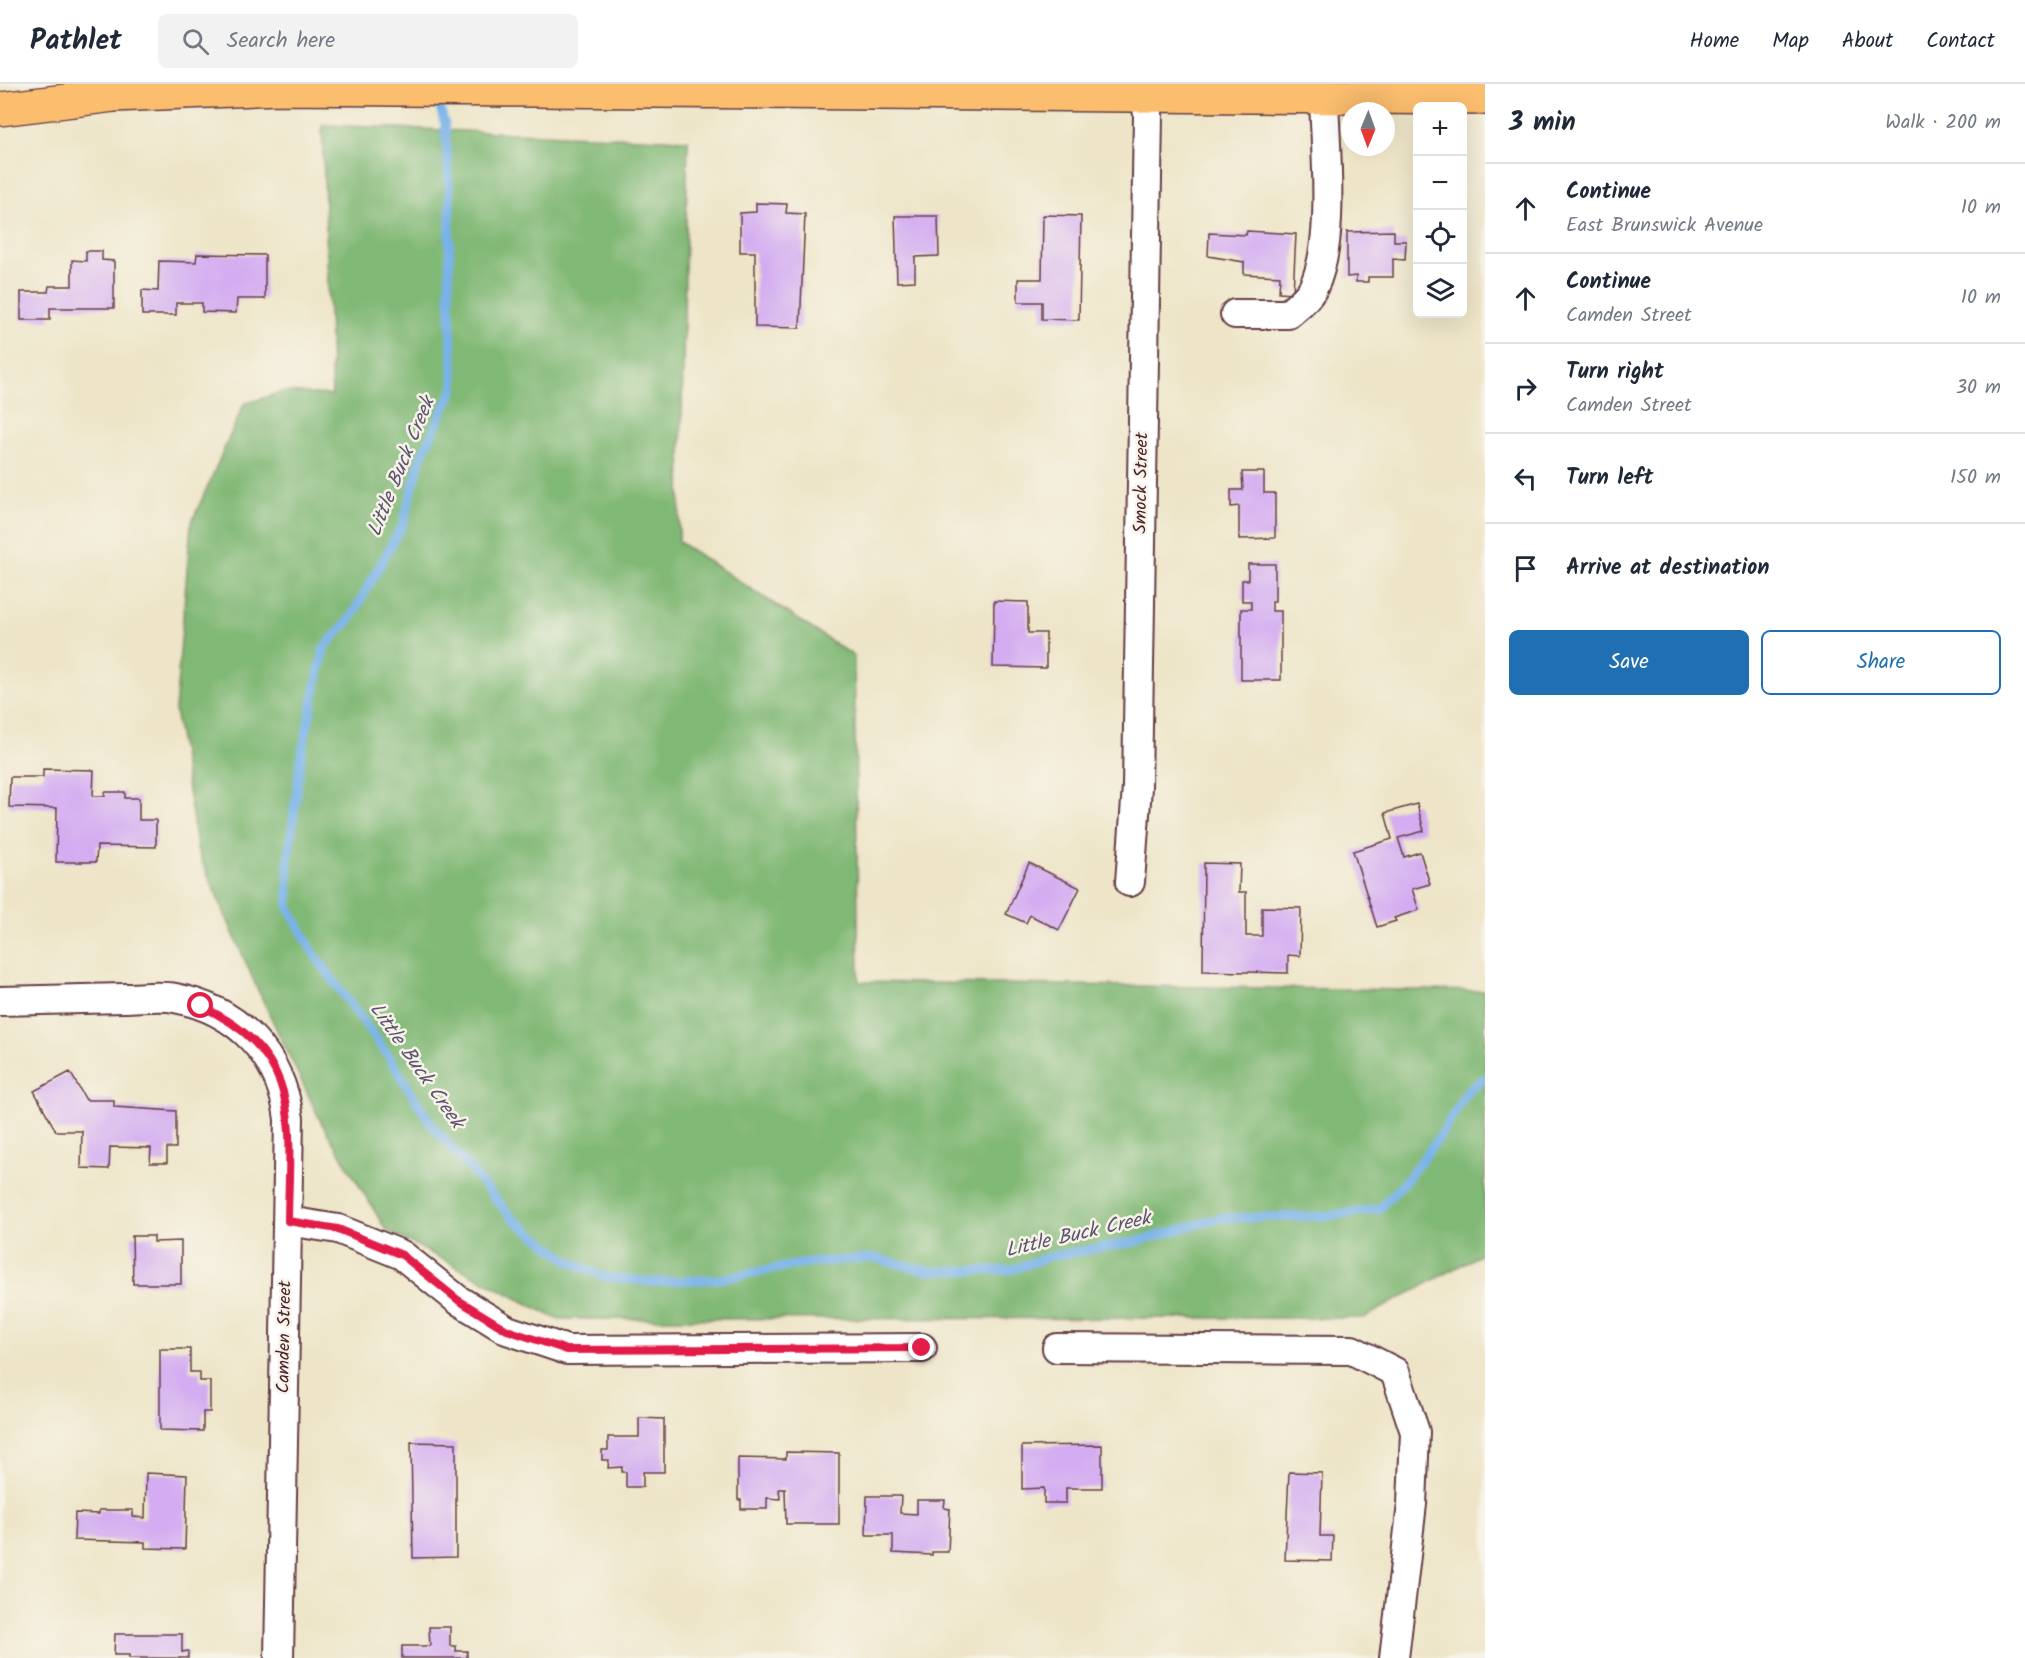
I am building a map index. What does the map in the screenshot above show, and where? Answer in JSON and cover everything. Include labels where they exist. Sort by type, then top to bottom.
[{"type":"main road","points":[[0,109],[172,88],[1145,90],[1485,98]]},
{"type":"street","name":"Smock Street","points":[[1130,882],[1137,788],[1148,139],[1145,90]]},
{"type":"street","points":[[1235,314],[1288,314],[1312,291],[1321,268],[1326,212],[1324,96]]},
{"type":"street","name":"Camden Street","points":[[0,1001],[174,997],[228,1019],[242,1031],[267,1054],[286,1095],[289,1119],[288,1221],[279,1658]]},
{"type":"street","points":[[288,1221],[338,1229],[402,1255],[458,1300],[507,1330],[567,1350],[922,1348]]},
{"type":"street","points":[[1057,1348],[1352,1350],[1395,1372],[1415,1432],[1412,1504],[1394,1658]]},
{"type":"green space","points":[[322,125],[688,140],[679,542],[854,656],[859,982],[1485,991],[1485,1252],[1364,1318],[557,1319],[386,1230],[322,1124],[256,986],[198,852],[175,710],[191,524],[244,404],[282,392],[332,395]]},
{"type":"building","points":[[756,203],[787,204],[786,213],[805,214],[800,328],[755,327],[755,252],[740,252],[740,213],[756,212]]},
{"type":"building","points":[[1043,215],[1081,216],[1079,320],[1042,319],[1042,302],[1018,302],[1018,279],[1042,279]]},
{"type":"building","points":[[895,216],[938,216],[939,256],[915,257],[915,281],[897,282]]},
{"type":"building","points":[[1247,231],[1296,234],[1293,293],[1279,292],[1280,276],[1244,274],[1244,262],[1208,256],[1209,233],[1246,235]]},
{"type":"building","points":[[1394,231],[1394,241],[1406,241],[1405,260],[1393,259],[1393,277],[1368,277],[1368,282],[1356,282],[1356,276],[1347,277],[1347,232]]},
{"type":"building","points":[[86,251],[102,251],[102,260],[114,261],[114,308],[50,308],[50,320],[21,320],[21,292],[48,292],[49,286],[72,286],[72,260],[86,261]]},
{"type":"building","points":[[197,254],[265,255],[265,299],[237,299],[236,313],[202,312],[202,303],[176,303],[176,315],[142,315],[142,290],[158,291],[159,261],[196,262]]},
{"type":"building","points":[[1242,472],[1264,472],[1264,493],[1275,493],[1275,538],[1239,539],[1239,506],[1231,507],[1231,490],[1243,490]]},
{"type":"building","points":[[1248,564],[1275,564],[1275,601],[1272,601],[1272,611],[1281,611],[1281,680],[1241,680],[1241,609],[1251,609],[1251,601],[1242,601],[1242,580],[1248,580]]},
{"type":"building","points":[[994,601],[1028,602],[1028,633],[1046,633],[1046,668],[993,667]]},
{"type":"building","points":[[43,769],[94,770],[93,796],[105,796],[105,792],[125,792],[125,798],[139,798],[139,820],[156,820],[156,847],[97,846],[96,862],[56,862],[57,808],[9,807],[10,777],[43,777]]},
{"type":"building","points":[[1417,804],[1424,831],[1398,838],[1404,857],[1420,852],[1430,884],[1412,889],[1419,910],[1394,918],[1396,921],[1377,927],[1353,851],[1392,839],[1385,813]]},
{"type":"building","points":[[1029,863],[1080,888],[1059,930],[1030,915],[1026,923],[1006,914]]},
{"type":"building","points":[[1204,863],[1240,864],[1239,892],[1246,892],[1246,936],[1262,936],[1262,907],[1301,908],[1300,956],[1288,955],[1288,973],[1203,971]]},
{"type":"building","points":[[70,1072],[86,1100],[114,1100],[114,1107],[176,1111],[176,1148],[167,1148],[167,1163],[150,1163],[151,1148],[110,1147],[109,1169],[81,1168],[82,1131],[56,1131],[34,1091]]},
{"type":"building","points":[[132,1236],[154,1236],[154,1242],[181,1241],[181,1284],[133,1284]]},
{"type":"building","points":[[160,1349],[190,1349],[190,1372],[200,1372],[200,1381],[210,1381],[210,1412],[203,1412],[203,1431],[160,1430]]},
{"type":"building","points":[[639,1418],[664,1419],[664,1472],[643,1472],[643,1487],[626,1487],[626,1472],[622,1472],[622,1467],[608,1468],[609,1460],[602,1460],[602,1450],[608,1450],[608,1437],[639,1437]]},
{"type":"building","points":[[411,1442],[456,1443],[456,1557],[413,1558]]},
{"type":"building","points":[[1102,1445],[1102,1488],[1066,1488],[1066,1503],[1044,1503],[1044,1488],[1022,1489],[1022,1446]]},
{"type":"building","points":[[786,1452],[839,1453],[839,1524],[786,1524],[785,1489],[779,1489],[780,1499],[767,1498],[767,1509],[741,1509],[741,1500],[738,1500],[738,1458],[786,1459]]},
{"type":"building","points":[[1289,1472],[1322,1473],[1320,1536],[1333,1536],[1332,1561],[1285,1560]]},
{"type":"building","points":[[146,1473],[187,1475],[185,1549],[145,1548],[145,1542],[74,1540],[75,1513],[99,1514],[99,1510],[133,1510],[133,1517],[145,1518]]},
{"type":"building","points":[[867,1496],[901,1496],[900,1513],[917,1514],[917,1500],[945,1500],[944,1508],[950,1509],[948,1552],[932,1552],[932,1555],[893,1553],[893,1535],[866,1535]]},
{"type":"building","points":[[429,1627],[450,1627],[450,1646],[456,1646],[456,1651],[467,1651],[467,1658],[402,1658],[402,1646],[430,1646]]},
{"type":"building","points":[[115,1634],[182,1634],[182,1652],[188,1651],[188,1658],[129,1658],[129,1655],[114,1655]]},
{"type":"waterway","name":"Little Buck Creek","points":[[436,95],[445,124],[450,200],[449,293],[454,388],[421,457],[403,524],[350,619],[324,648],[301,757],[288,861],[289,908],[312,951],[389,1057],[431,1124],[512,1218],[569,1261],[605,1277],[653,1282],[719,1279],[806,1263],[874,1258],[929,1271],[1011,1270],[1051,1256],[1136,1242],[1219,1218],[1327,1216],[1379,1209],[1407,1179],[1441,1135],[1467,1091],[1485,1078]]},
{"type":"route","points":[[201,1006],[228,1019],[242,1031],[267,1054],[277,1072],[286,1095],[289,1119],[288,1221],[338,1229],[402,1255],[458,1300],[507,1330],[567,1350],[922,1348]]}]
